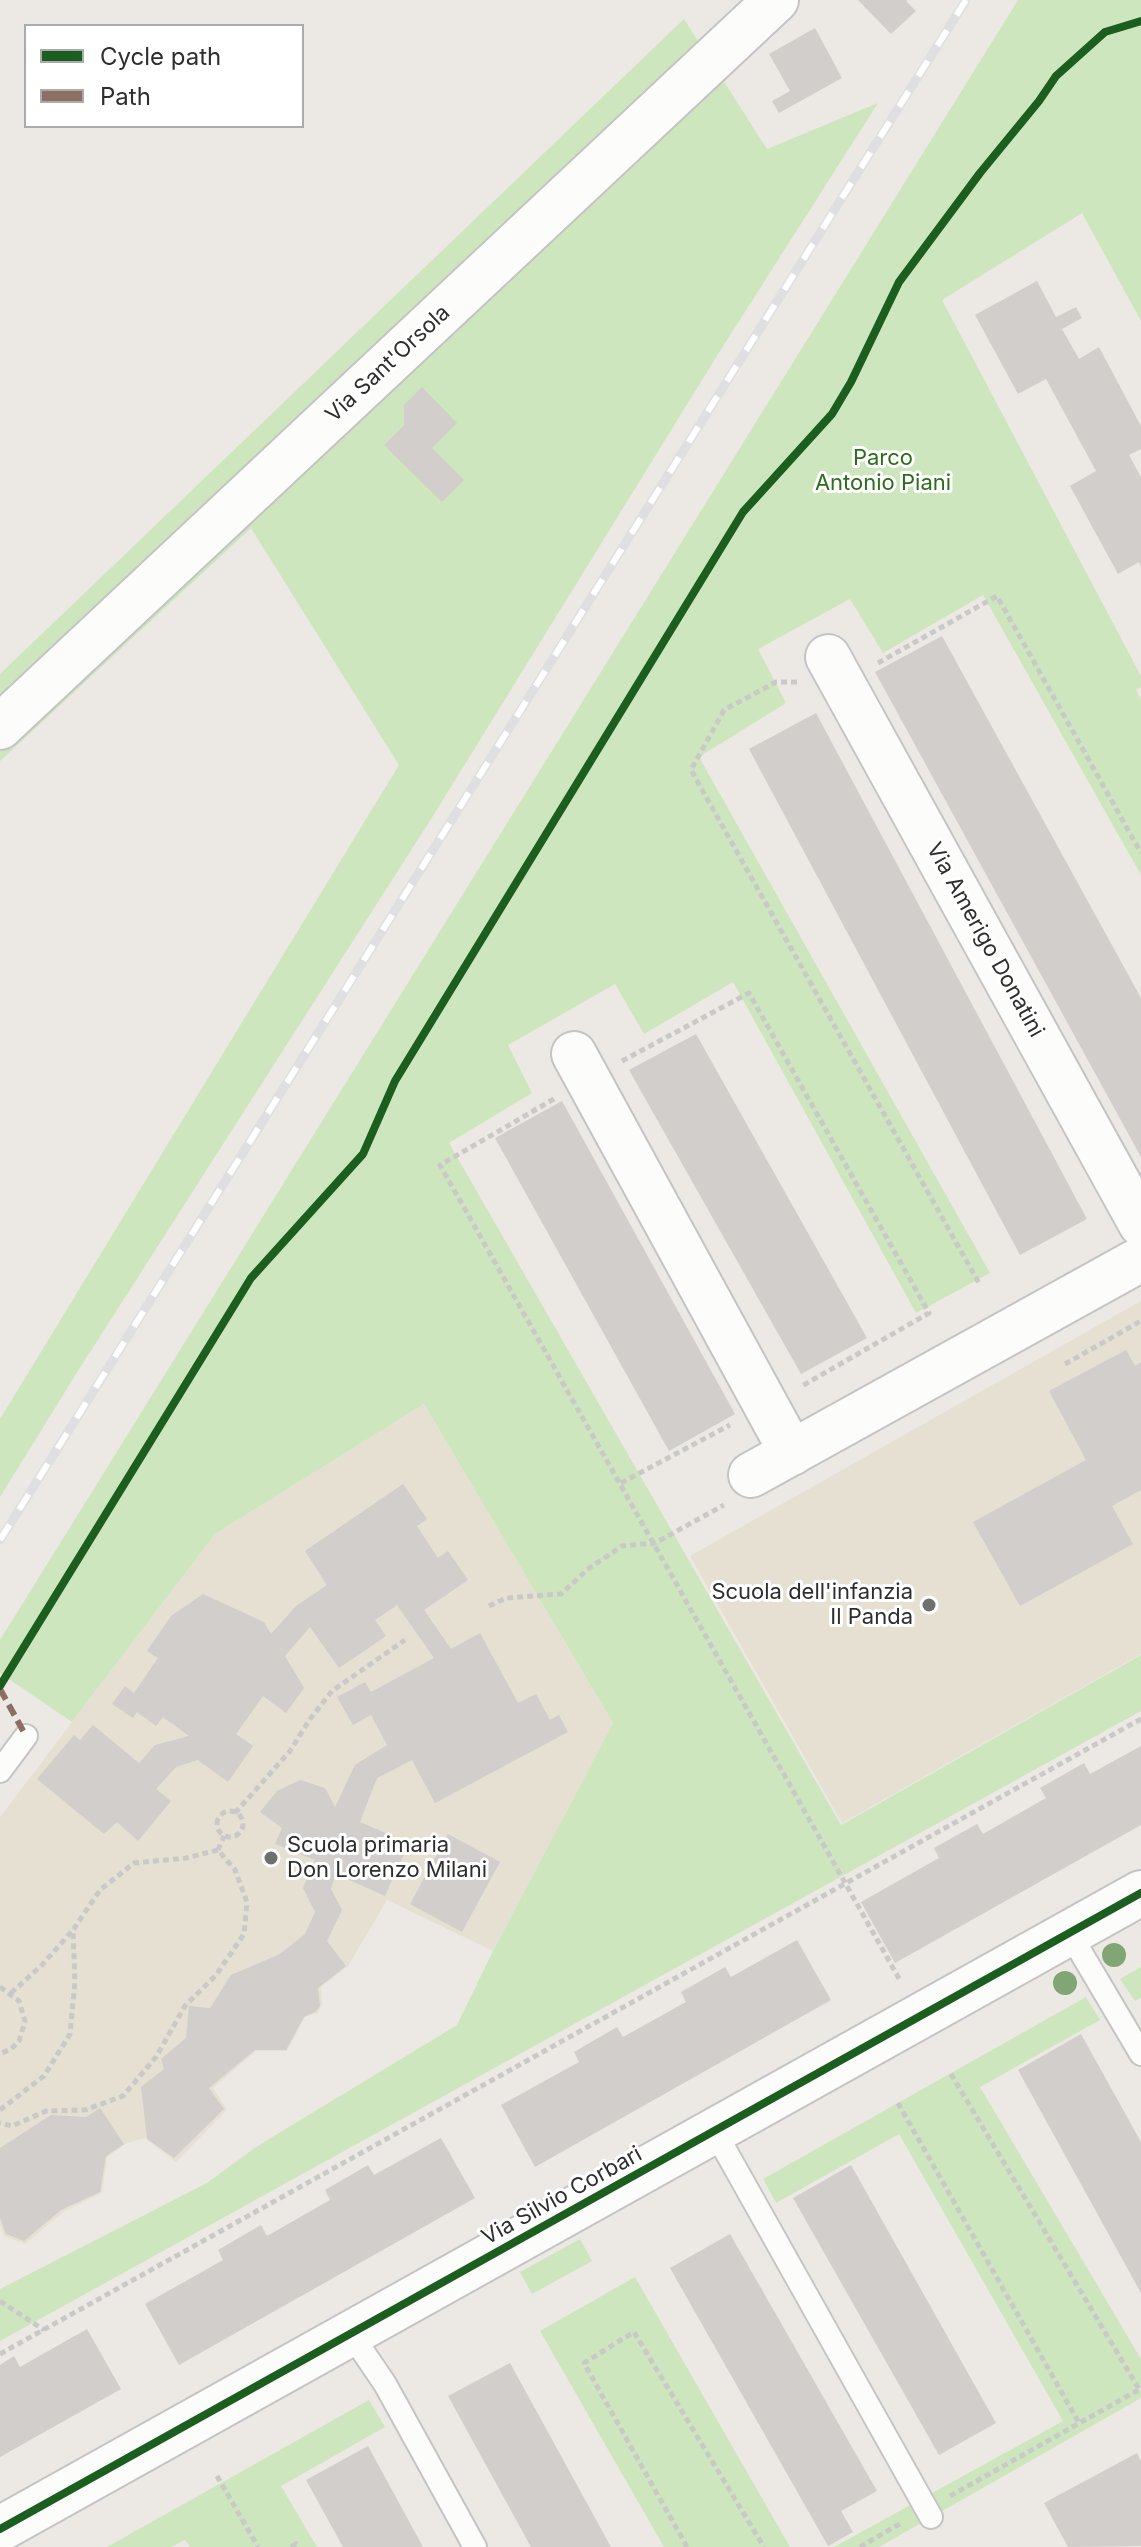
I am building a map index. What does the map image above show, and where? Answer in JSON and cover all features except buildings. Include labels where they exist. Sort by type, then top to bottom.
[{"type":"street","name":"Via Sant'Orsola","points":[[0,727],[776,0]]},
{"type":"street","name":"Via Amerigo Donatini","points":[[828,657],[1141,1224]]},
{"type":"street","points":[[581,1066],[792,1453]]},
{"type":"street","points":[[741,1488],[792,1453],[1141,1259]]},
{"type":"street","name":"Via Silvio Corbari","points":[[5,2535],[351,2334],[1141,1893]]},
{"type":"lane","points":[[0,1771],[26,1736]]},
{"type":"lane","points":[[1070,1934],[1141,2054]]},
{"type":"lane","points":[[715,2132],[929,2513]]},
{"type":"lane","points":[[351,2334],[385,2384],[475,2547]]},
{"type":"path","points":[[799,1388],[929,1313],[749,993],[581,1066],[440,1165],[896,1973]]},
{"type":"path","points":[[1065,1364],[1141,1321]]},
{"type":"path","points":[[621,1483],[731,1424]]},
{"type":"path","points":[[489,1606],[506,1598],[561,1594],[588,1569],[622,1546],[655,1543],[741,1488]]},
{"type":"path","points":[[235,1813],[290,1751],[332,1691],[405,1640]]},
{"type":"path","points":[[0,2354],[1141,1719]]},
{"type":"path","points":[[223,1813],[235,1813],[242,1819],[242,1831],[232,1838],[224,1836],[218,1829],[218,1820],[223,1813]]},
{"type":"path","points":[[218,1850],[224,1836]]},
{"type":"path","points":[[11,1993],[42,1965],[73,1930],[100,1890],[134,1863],[186,1858],[218,1850]]},
{"type":"path","points":[[0,2123],[12,2126],[46,2111],[85,2110],[123,2096],[156,2057],[185,2006],[216,1975],[244,1934],[247,1902],[235,1870],[218,1850]]},
{"type":"path","points":[[0,2110],[44,2076],[70,2034],[75,1982],[73,1930]]},
{"type":"path","points":[[0,1987],[11,1993],[24,2010],[24,2031],[11,2049],[0,2054]]},
{"type":"path","points":[[860,2547],[929,2513],[1140,2389],[951,2074]]},
{"type":"path","points":[[898,2103],[1079,2423]]},
{"type":"path","points":[[0,2301],[44,2330]]},
{"type":"path","points":[[687,2547],[584,2363],[634,2332],[764,2547]]},
{"type":"path","points":[[217,2476],[258,2547]]},
{"type":"path","points":[[291,2547],[296,2544],[297,2547]]},
{"type":"shaded area","name":"Scuola dell'infanzia Il Panda","points":[[1141,1301],[1141,1654],[842,1823],[690,1556]]},
{"type":"shaded area","name":"Scuola primaria Don Lorenzo Milani","points":[[424,1404],[613,1723],[493,1951],[387,1900],[348,1966],[321,1987],[322,2005],[317,2013],[305,2017],[287,2051],[256,2051],[213,2088],[227,2110],[176,2162],[145,2138],[127,2143],[107,2157],[102,2193],[63,2212],[25,2244],[4,2236],[0,2224],[0,1817],[215,1534]]},
{"type":"green space","name":"Parco Antonio Piani","points":[[1018,0],[1141,0],[1141,321],[1082,213],[942,300],[1141,676],[1141,687],[1136,690],[1141,699],[1141,875],[983,595],[883,653],[850,599],[758,649],[786,703],[699,757],[990,1273],[916,1313],[733,982],[644,1034],[615,984],[508,1045],[532,1093],[449,1143],[841,1825],[1141,1655],[1141,1711],[0,2341],[0,2289],[207,2183],[256,2147],[457,2025],[613,1723],[424,1404],[215,1534],[72,1722],[0,1673],[0,1640]]},
{"type":"green space","points":[[684,19],[767,149],[878,103],[720,351],[433,816],[0,1497],[0,1419],[399,765],[251,528],[0,761],[0,674]]},
{"type":"green space","points":[[1141,1967],[1141,1998],[1135,2001],[1120,1979]]},
{"type":"green space","points":[[1086,1997],[1100,2020],[980,2087],[1141,2359],[1141,2398],[879,2547],[834,2547],[1063,2421],[899,2134],[776,2203],[763,2179]]},
{"type":"green space","points":[[580,2239],[592,2261],[532,2294],[520,2272]]},
{"type":"green space","points":[[635,2277],[790,2547],[664,2547],[540,2331]]},
{"type":"green space","points":[[369,2400],[385,2427],[281,2486],[317,2547],[190,2547],[185,2540],[171,2547],[107,2547]]},
{"type":"railway","points":[[0,1540],[966,0]]},
{"type":"marked path","points":[[0,1689],[26,1736]]},
{"type":"cycle path","points":[[0,1686],[251,1278],[363,1154],[395,1081],[743,512],[832,414],[851,382],[899,282],[1056,76],[1105,32],[1141,21]]},
{"type":"cycle path","points":[[0,2529],[1141,1893]]},
{"type":"place","name":"Scuola dell'infanzia Il Panda","points":[[929,1605]]},
{"type":"place","name":"Scuola primaria Don Lorenzo Milani","points":[[271,1858]]}]
